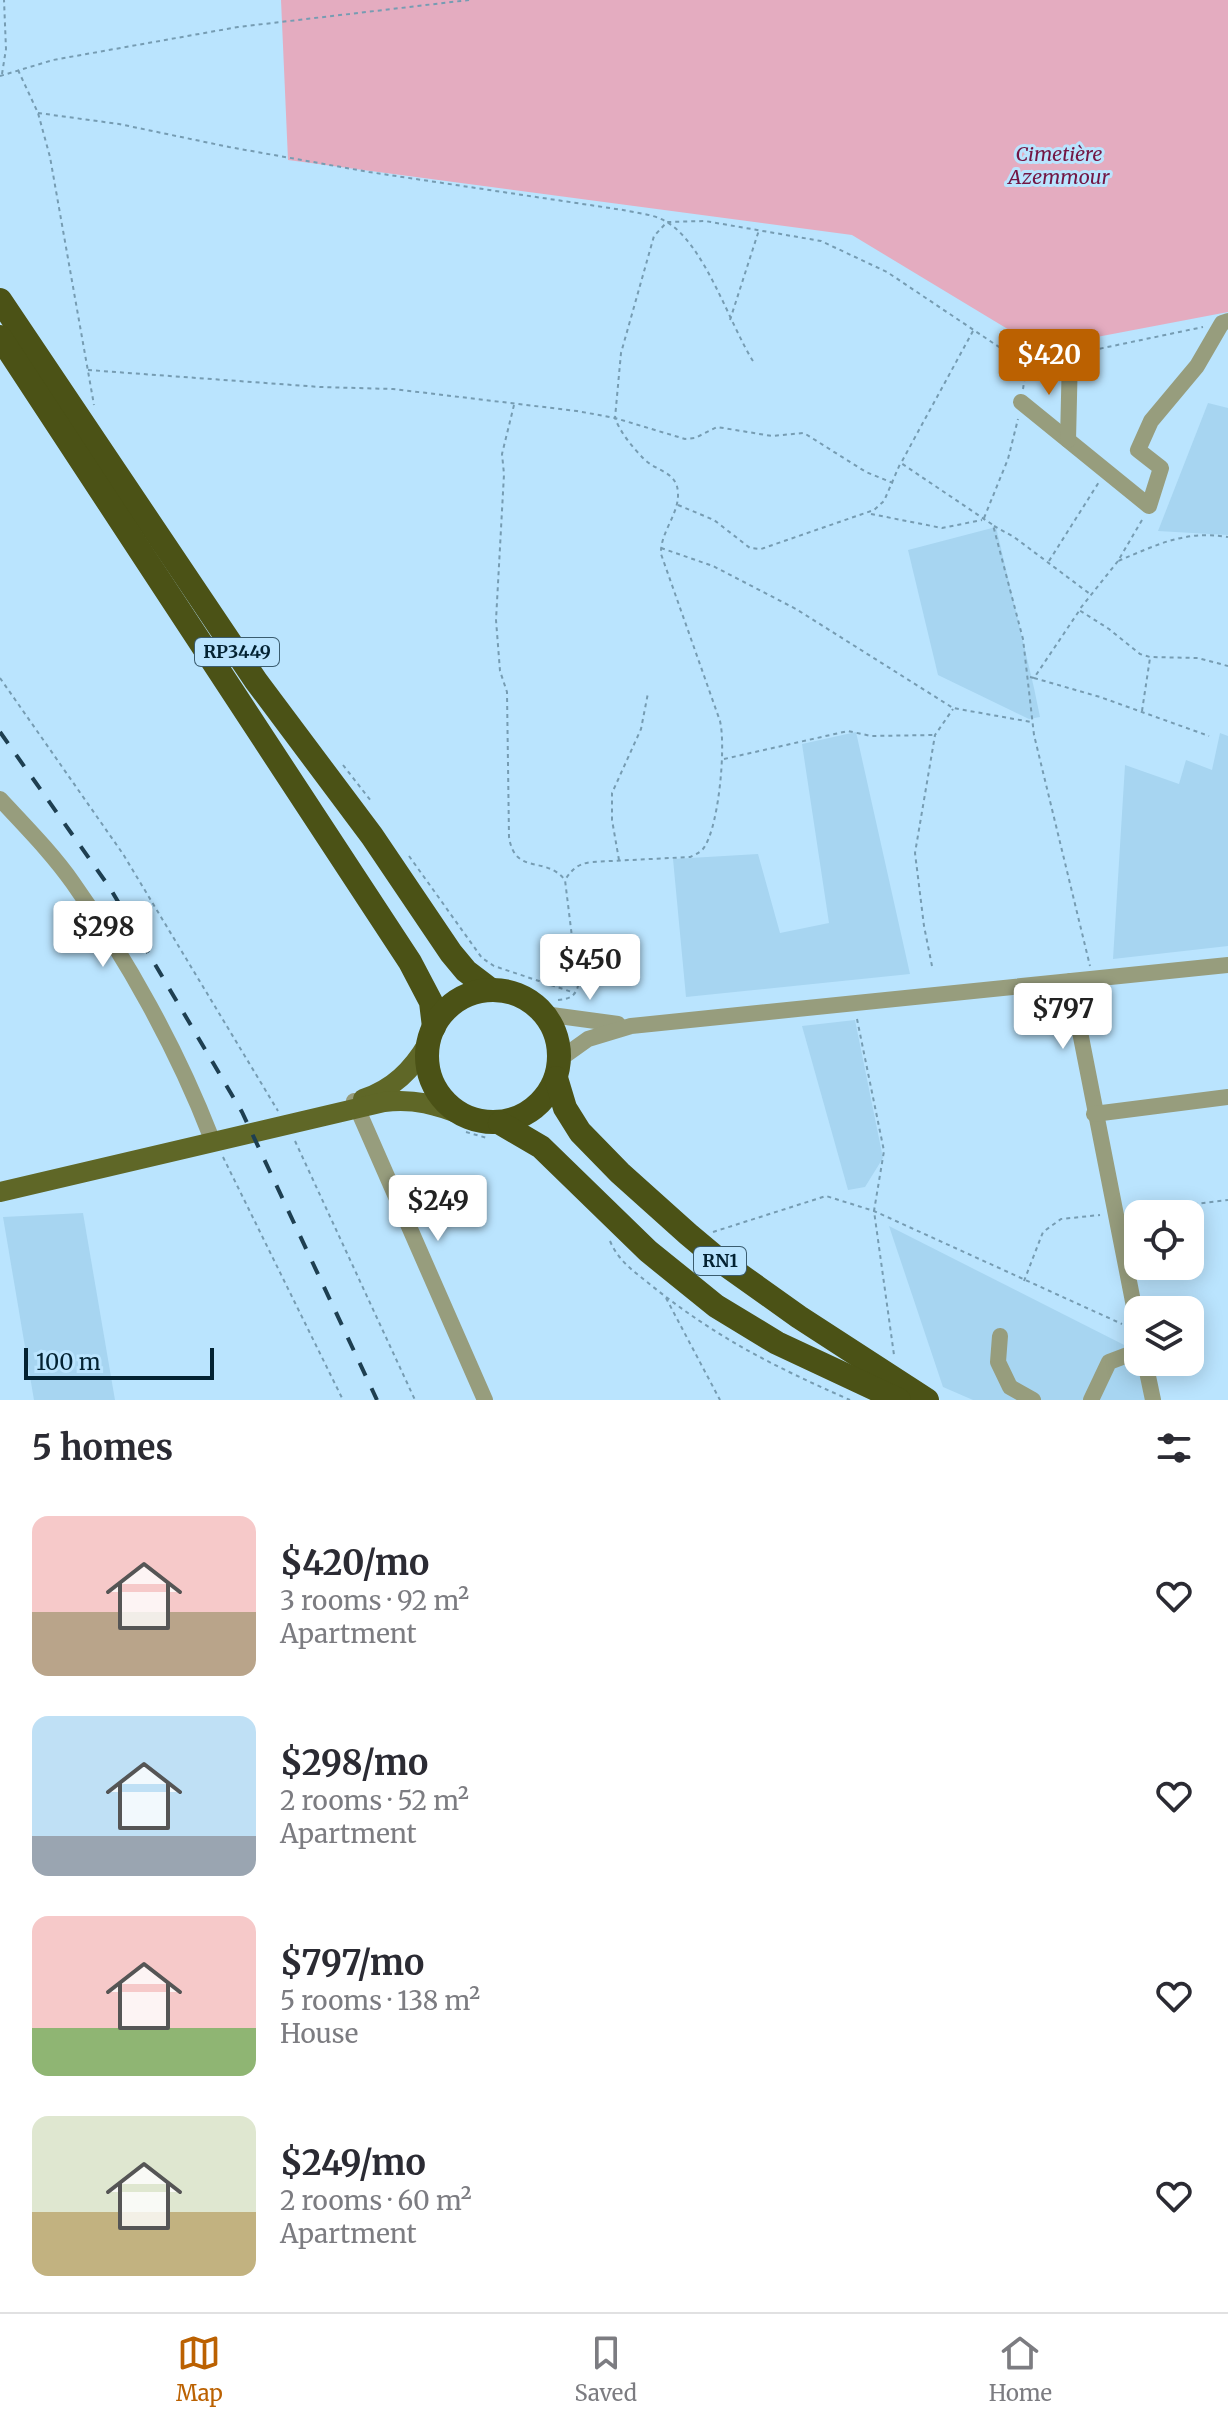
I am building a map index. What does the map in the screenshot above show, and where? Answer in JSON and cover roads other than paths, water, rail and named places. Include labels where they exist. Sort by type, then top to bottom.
[{"type":"highway","name":"RP3449","points":[[0,300],[256,681],[372,836],[451,953],[466,971],[491,990]]},
{"type":"highway","name":"RP3449","points":[[0,337],[410,962],[431,1002],[431,1035]]},
{"type":"highway","points":[[491,990],[513,993],[539,1009]]},
{"type":"highway","name":"RN1","points":[[431,1035],[444,1012],[457,1000],[491,990]]},
{"type":"highway","name":"RN1","points":[[539,1009],[558,1043],[558,1068],[565,1108],[580,1132],[688,1234],[898,1391]]},
{"type":"highway","points":[[431,1035],[427,1061],[435,1086],[463,1123]]},
{"type":"highway","points":[[499,1131],[540,1104],[558,1068]]},
{"type":"highway","name":"RN1","points":[[463,1123],[482,1122],[499,1131],[535,1142],[648,1251],[716,1306],[777,1343],[927,1400]]},
{"type":"main road","name":"RN1","points":[[355,1105],[392,1085],[419,1059],[431,1035]]},
{"type":"main road","name":"RN1","points":[[0,1192],[355,1105],[406,1100],[428,1103],[463,1123]]},
{"type":"main road","name":"RN1","points":[[0,1182],[220,1139]]},
{"type":"street","points":[[1021,402],[1149,506],[1161,468],[1141,454],[1138,448],[1151,421],[1197,366],[1225,322]]},
{"type":"street","points":[[1068,440],[1070,355]]},
{"type":"street","points":[[0,799],[59,865],[100,924],[220,1139]]},
{"type":"street","points":[[558,1068],[588,1039],[631,1026],[1228,965]]},
{"type":"street","points":[[1070,981],[1126,1296]]},
{"type":"street","points":[[539,1009],[631,1026]]},
{"type":"street","points":[[1094,1114],[1228,1097]]},
{"type":"street","points":[[355,1105],[485,1400]]},
{"type":"street","points":[[1000,1336],[998,1362],[1010,1387],[1033,1400]]},
{"type":"street","points":[[1091,1400],[1109,1362],[1124,1356]]},
{"type":"street","points":[[1148,1376],[1153,1400]]},
{"type":"railway","points":[[0,732],[110,888],[242,1112],[377,1400]]},
{"type":"park label","name":"Cimetière Azemmour","points":[[1059,166]]}]
